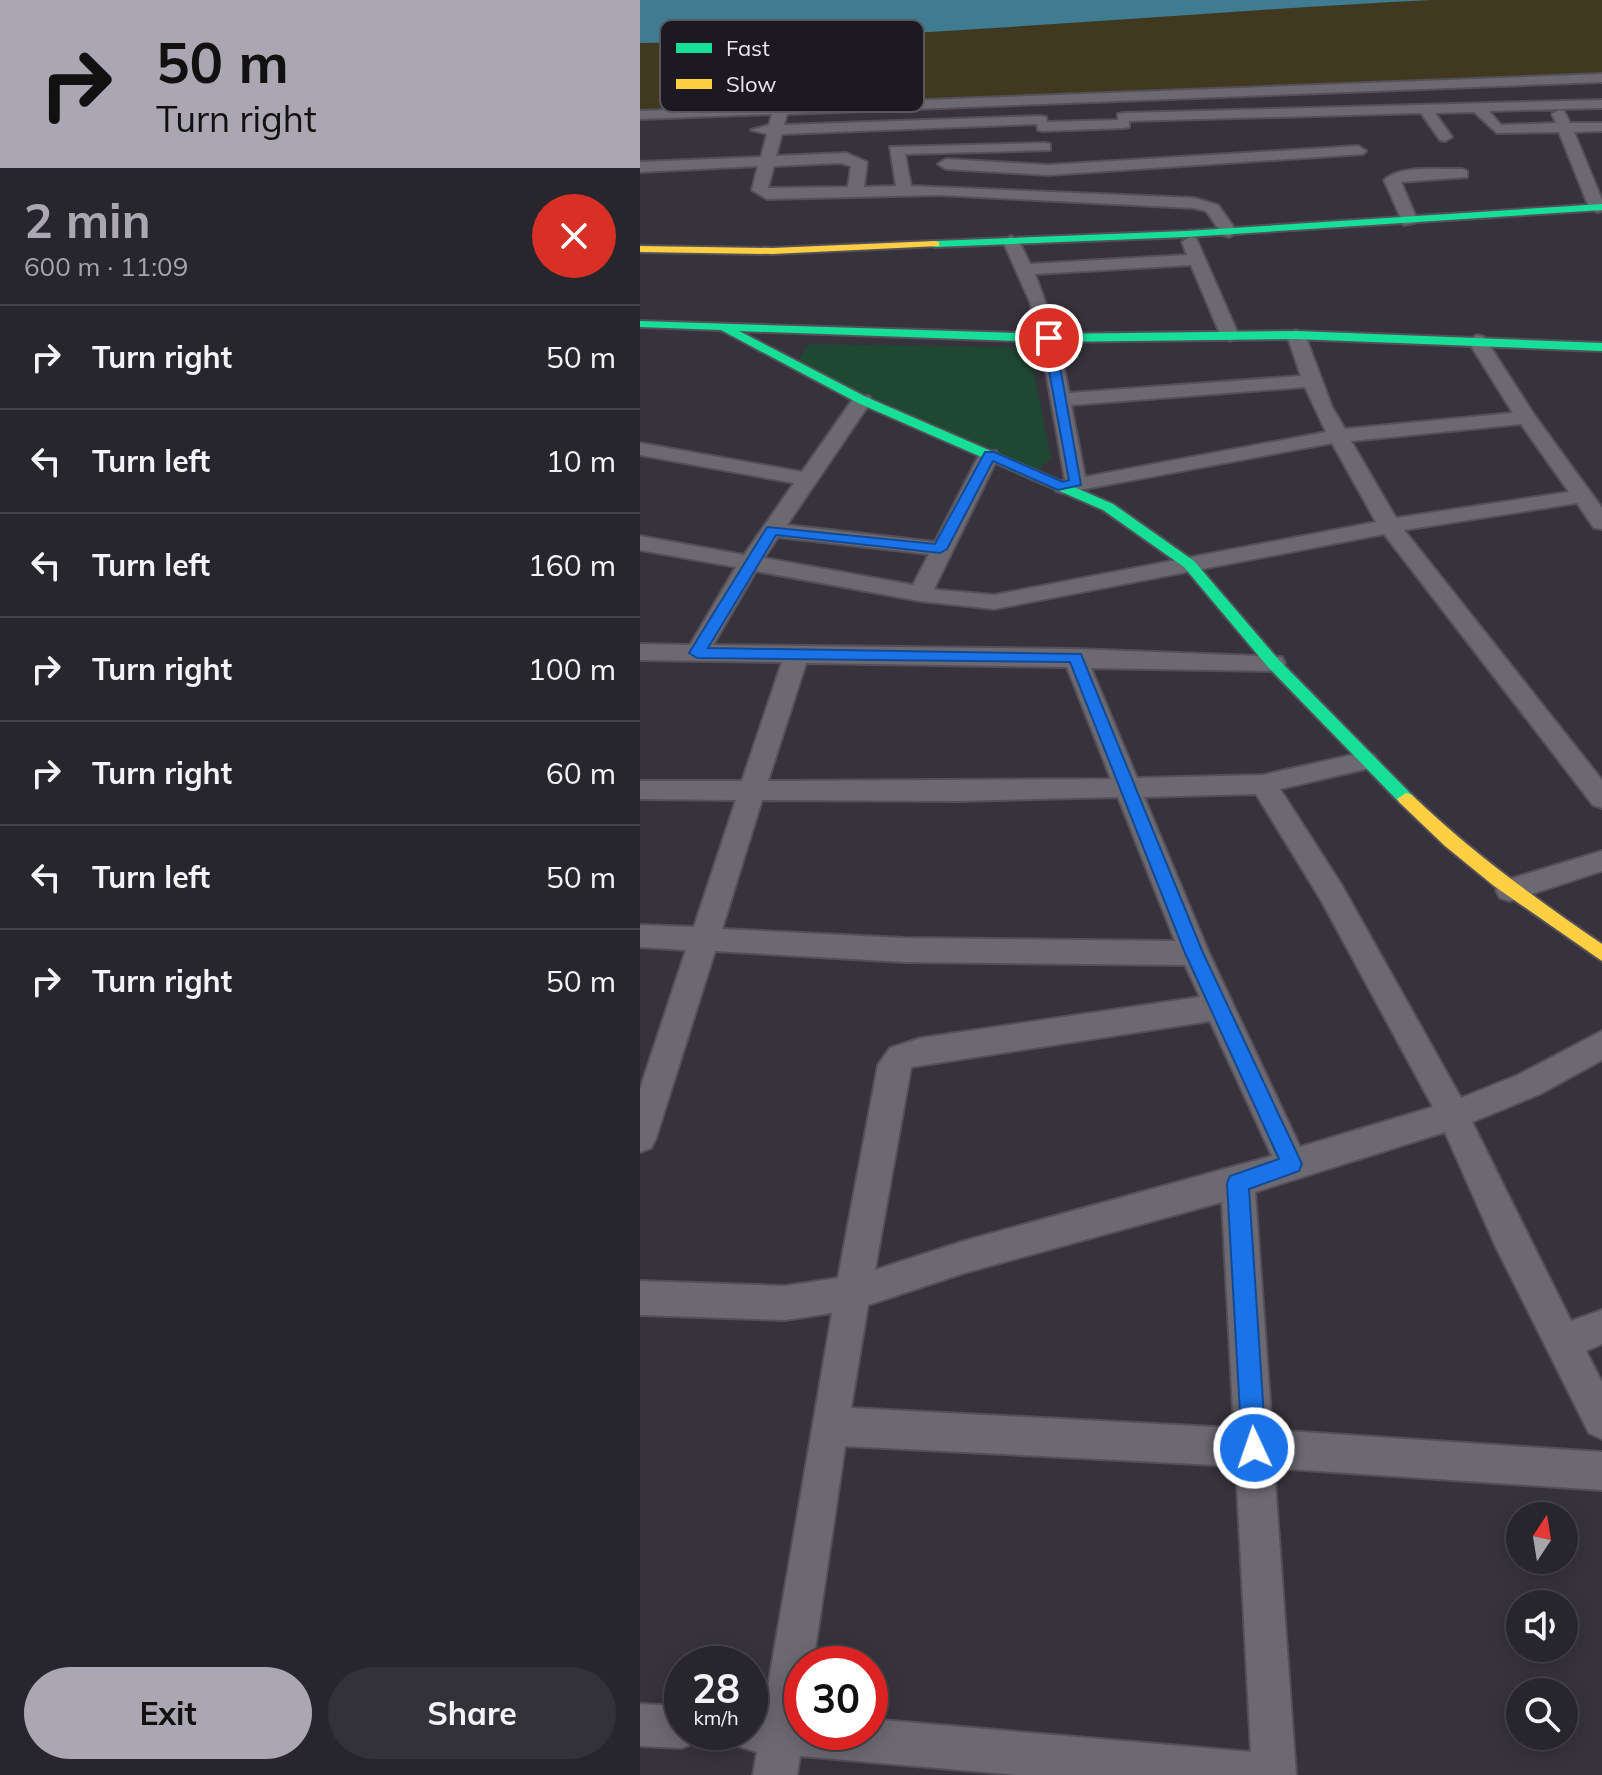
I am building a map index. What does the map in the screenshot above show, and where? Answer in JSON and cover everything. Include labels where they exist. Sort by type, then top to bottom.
[{"type":"main road","points":[[640,249],[772,251],[1229,232],[1557,210],[1600,210]]},
{"type":"main road","points":[[640,324],[1049,338],[1296,335],[1602,347]]},
{"type":"main road","points":[[725,328],[862,400],[989,455],[1070,485],[1108,507],[1189,564],[1273,663],[1365,761],[1433,827],[1510,890],[1602,954]]},
{"type":"street","points":[[924,104],[1602,78]]},
{"type":"street","points":[[1373,86],[1381,111]]},
{"type":"street","points":[[1115,97],[1139,200]]},
{"type":"street","points":[[1036,100],[1048,170]]},
{"type":"street","points":[[939,190],[947,157],[949,124],[946,103]]},
{"type":"street","points":[[640,151],[772,145],[947,157],[1048,170],[1160,122],[1195,115],[1595,104],[1602,127],[1497,129],[1479,109]]},
{"type":"street","points":[[1555,106],[1600,210]]},
{"type":"street","points":[[1427,111],[1445,137]]},
{"type":"street","points":[[640,115],[710,112]]},
{"type":"street","points":[[780,112],[760,190],[767,194],[939,190],[1205,205],[1216,212],[1229,232]]},
{"type":"street","points":[[855,192],[869,151],[864,112]]},
{"type":"street","points":[[1195,115],[1198,131],[1213,132]]},
{"type":"street","points":[[640,167],[719,165],[766,168],[869,151],[949,124],[1042,124],[1126,139],[1170,156],[1205,151],[1358,151]]},
{"type":"street","points":[[746,130],[776,129],[869,151],[904,190]]},
{"type":"street","points":[[947,157],[1045,147]]},
{"type":"street","points":[[719,165],[723,148]]},
{"type":"street","points":[[1410,222],[1392,180],[1403,176],[1462,174]]},
{"type":"street","points":[[1186,234],[1230,336]]},
{"type":"street","points":[[1011,241],[1039,302],[1049,338],[1070,485],[1339,436],[1526,418]]},
{"type":"street","points":[[1024,270],[1198,259]]},
{"type":"street","points":[[1296,335],[1310,381],[1389,526],[1602,798]]},
{"type":"street","points":[[1477,341],[1526,418],[1602,523]]},
{"type":"street","points":[[1058,400],[1310,381]]},
{"type":"street","points":[[697,653],[751,561],[862,400]]},
{"type":"street","points":[[640,449],[806,479]]},
{"type":"street","points":[[920,594],[989,455]]},
{"type":"street","points":[[640,543],[920,594],[994,602],[1389,526],[1581,496]]},
{"type":"street","points":[[772,530],[940,549]]},
{"type":"street","points":[[640,652],[1075,657],[1273,663]]},
{"type":"street","points":[[643,1119],[755,789],[796,655]]},
{"type":"street","points":[[1075,657],[1130,786],[1194,953],[1292,1164]]},
{"type":"street","points":[[640,790],[960,792],[1263,784],[1365,761]]},
{"type":"street","points":[[1263,784],[1331,892],[1453,1114],[1507,1234],[1602,1420]]},
{"type":"street","points":[[1510,890],[1602,861]]},
{"type":"street","points":[[640,936],[904,950],[1194,953]]},
{"type":"street","points":[[768,1721],[829,1426],[892,1073],[901,1057],[921,1051],[1219,1007]]},
{"type":"street","points":[[640,1298],[785,1303],[854,1293],[951,1261],[1238,1183],[1453,1114],[1555,1072],[1602,1044]]},
{"type":"street","points":[[1238,1183],[1274,1775]]},
{"type":"street","points":[[1563,1342],[1602,1327]]},
{"type":"street","points":[[829,1426],[1254,1448],[1602,1471]]},
{"type":"street","points":[[640,1725],[664,1726]]},
{"type":"street","points":[[768,1731],[1267,1775]]},
{"type":"street","points":[[768,1741],[775,1775]]},
{"type":"green space","points":[[809,344],[1029,348],[1051,459],[1035,471],[795,366]]},
{"type":"sand","points":[[640,0],[1602,0],[1602,81],[924,106],[924,20],[660,20],[660,112],[750,112],[640,116]]},
{"type":"water","points":[[640,0],[1432,0],[924,33],[924,20],[660,20],[660,43],[640,43]]},
{"type":"traffic: fast","points":[[935,244],[1186,234],[1602,207]]},
{"type":"traffic: fast","points":[[640,324],[1049,338],[1296,335],[1602,347]]},
{"type":"traffic: fast","points":[[725,328],[862,400],[1108,507],[1189,564],[1273,663],[1406,799]]},
{"type":"traffic: slow","points":[[640,249],[772,251],[935,244]]},
{"type":"traffic: slow","points":[[1406,799],[1475,862],[1602,954]]},
{"type":"route","points":[[1049,338],[1058,400],[1076,482],[1063,487],[989,455],[940,549],[772,530],[697,653],[1075,657],[1130,786],[1194,953],[1292,1164],[1238,1183],[1254,1448]]}]
